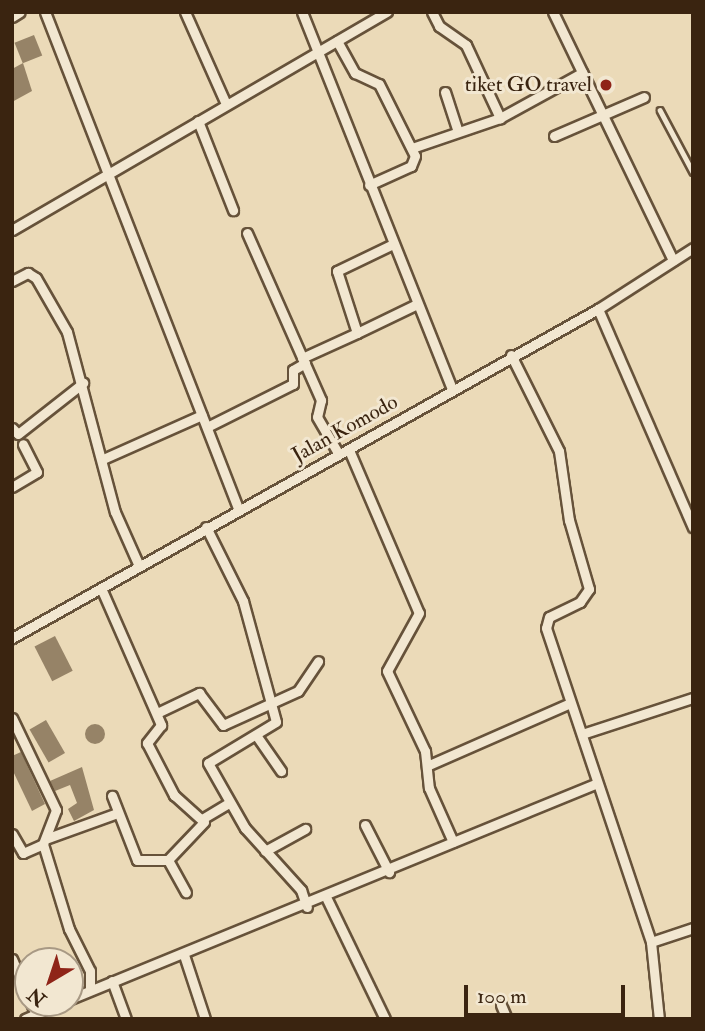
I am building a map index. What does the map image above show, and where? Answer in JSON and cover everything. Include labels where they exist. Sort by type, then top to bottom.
[{"type":"street","points":[[12,17],[20,12]]},
{"type":"street","points":[[46,12],[238,508]]},
{"type":"street","points":[[185,12],[226,104]]},
{"type":"street","points":[[302,12],[391,246],[452,389]]},
{"type":"street","points":[[12,230],[387,12]]},
{"type":"street","points":[[432,12],[439,26],[466,45],[500,118]]},
{"type":"street","points":[[553,12],[582,74],[604,112],[673,260]]},
{"type":"street","points":[[337,41],[355,74],[379,84],[412,148],[411,166],[369,185]]},
{"type":"street","points":[[412,148],[457,128],[500,118],[582,74]]},
{"type":"street","points":[[445,92],[457,128]]},
{"type":"street","points":[[554,136],[604,112],[644,97]]},
{"type":"street","points":[[198,121],[233,210]]},
{"type":"street","points":[[247,233],[321,400],[317,417],[338,453]]},
{"type":"street","points":[[357,333],[337,271],[391,246]]},
{"type":"street","name":"Jalan Komodo","points":[[12,638],[238,508],[338,453],[349,450],[511,355],[598,309],[693,248]]},
{"type":"street","points":[[12,281],[28,273],[40,284],[67,331],[83,383],[115,512],[139,566]]},
{"type":"street","points":[[207,427],[293,384],[293,370],[303,360],[417,303]]},
{"type":"street","points":[[598,309],[693,527]]},
{"type":"street","points":[[511,355],[552,427],[588,583],[585,597],[545,624],[582,734],[595,784],[607,803],[651,942],[659,1019]]},
{"type":"street","points":[[12,487],[37,472],[15,431],[83,383]]},
{"type":"street","points":[[103,459],[202,415]]},
{"type":"street","points":[[12,448],[23,444]]},
{"type":"street","points":[[349,450],[419,613],[387,671],[429,765],[429,788],[453,842]]},
{"type":"street","points":[[206,527],[243,601],[276,724],[208,761],[229,803],[265,851],[301,890],[307,906]]},
{"type":"street","points":[[101,589],[157,713],[161,727],[147,743],[174,795],[202,819]]},
{"type":"street","points":[[157,713],[200,692],[223,725],[298,691],[318,661]]},
{"type":"street","points":[[582,734],[693,698]]},
{"type":"street","points":[[429,765],[570,703]]},
{"type":"street","points":[[12,718],[56,810],[45,841],[69,929],[90,971],[90,990]]},
{"type":"street","points":[[256,735],[281,771]]},
{"type":"street","points":[[84,993],[327,899],[453,842],[595,784]]},
{"type":"street","points":[[112,796],[131,856],[146,862],[168,860],[202,819],[229,803]]},
{"type":"street","points":[[12,834],[23,853],[45,841],[117,813]]},
{"type":"street","points":[[365,825],[388,872]]},
{"type":"street","points":[[265,851],[305,829]]},
{"type":"street","points":[[168,860],[186,892]]},
{"type":"street","points":[[327,899],[385,1019]]},
{"type":"street","points":[[651,942],[693,928]]},
{"type":"street","points":[[184,955],[205,1019]]},
{"type":"street","points":[[112,981],[126,1019]]},
{"type":"street","points":[[501,1005],[507,1019]]},
{"type":"lane","points":[[660,110],[693,172]]},
{"type":"building","points":[[34,35],[42,55],[23,63],[15,43]]},
{"type":"building","points":[[23,63],[32,91],[12,102],[12,69]]},
{"type":"building","points":[[55,636],[73,671],[52,681],[35,646]]},
{"type":"building","points":[[46,720],[65,753],[49,762],[30,730]]},
{"type":"building","points":[[95,724],[102,727],[105,734],[102,741],[95,744],[88,741],[85,734],[88,727]]},
{"type":"building","points":[[21,752],[45,804],[32,811],[12,769],[12,756]]},
{"type":"building","points":[[82,767],[94,810],[74,821],[68,809],[77,803],[70,785],[55,791],[50,781]]},
{"type":"place","name":"tiket GO travel","points":[[606,85]]}]
